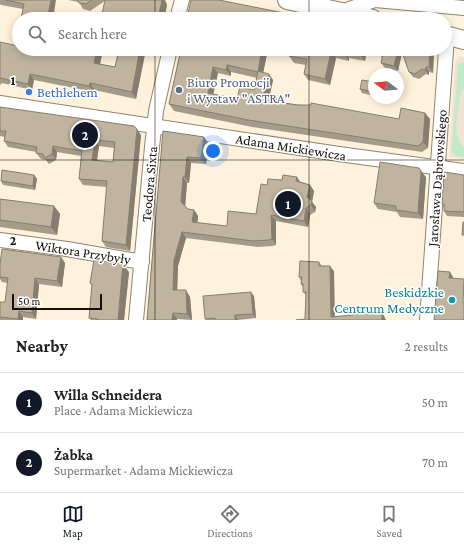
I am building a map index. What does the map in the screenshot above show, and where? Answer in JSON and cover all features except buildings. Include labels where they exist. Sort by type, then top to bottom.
[{"type":"main road","points":[[287,0],[341,12]]},
{"type":"street","points":[[179,12],[182,0]]},
{"type":"street","points":[[341,12],[375,0],[464,8]]},
{"type":"street","name":"Teodora Sixta","points":[[136,320],[154,126],[169,56]]},
{"type":"street","name":"Jarosława Dąbrowskiego","points":[[427,320],[437,167],[450,56]]},
{"type":"street","name":"Adama Mickiewicza","points":[[0,103],[464,171]]},
{"type":"street","name":"Wiktora Przybyły","points":[[0,240],[67,249],[142,262]]},
{"type":"shaded area","points":[[459,56],[464,57],[464,159],[449,157],[455,63]]},
{"type":"green space","points":[[464,61],[464,88],[461,91],[456,128],[457,135],[464,147],[464,157],[456,156],[452,153],[452,147],[458,65]]},
{"type":"place","name":"Biuro Promocji i Wystaw \"ASTRA\"","points":[[179,90]]},
{"type":"place","name":"Bethlehem","points":[[29,92]]},
{"type":"place","name":"Żabka","points":[[85,135]]},
{"type":"place","name":"Willa Schneidera","points":[[288,204]]},
{"type":"place","name":"Beskidzkie Centrum Medyczne","points":[[452,300]]}]
